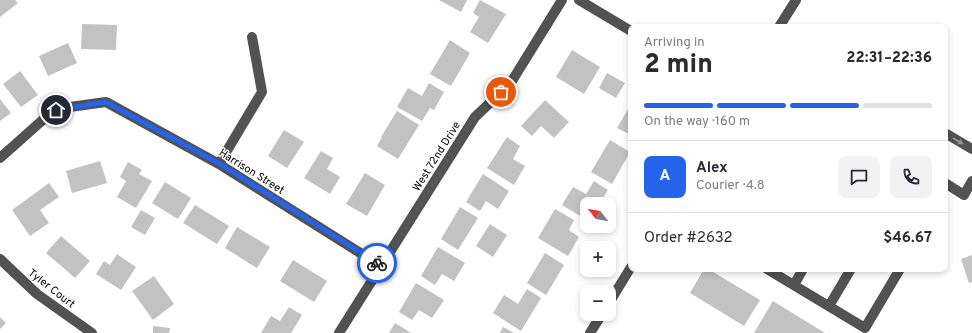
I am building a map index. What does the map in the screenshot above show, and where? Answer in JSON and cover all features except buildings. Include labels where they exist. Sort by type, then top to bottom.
[{"type":"street","name":"West 72nd Drive","points":[[338,333],[382,266],[475,117],[510,84],[562,0]]},
{"type":"street","points":[[579,0],[628,29]]},
{"type":"street","points":[[781,24],[796,0]]},
{"type":"street","points":[[220,164],[262,92],[252,37]]},
{"type":"street","name":"Harrison Street","points":[[0,158],[56,110],[106,102],[220,164],[382,266]]},
{"type":"street","points":[[948,135],[972,149]]},
{"type":"street","points":[[948,185],[964,194],[972,181]]},
{"type":"street","name":"Tyler Court","points":[[0,259],[36,294],[92,333]]},
{"type":"street","points":[[616,292],[628,272]]},
{"type":"street","points":[[772,272],[865,328],[898,272]]},
{"type":"street","points":[[794,285],[801,272]]},
{"type":"street","points":[[829,306],[849,272]]},
{"type":"street","points":[[590,333],[598,321]]},
{"type":"way so far","points":[[377,263],[382,266],[475,117],[501,92]]},
{"type":"route","points":[[56,110],[106,102],[220,164],[377,263]]}]
